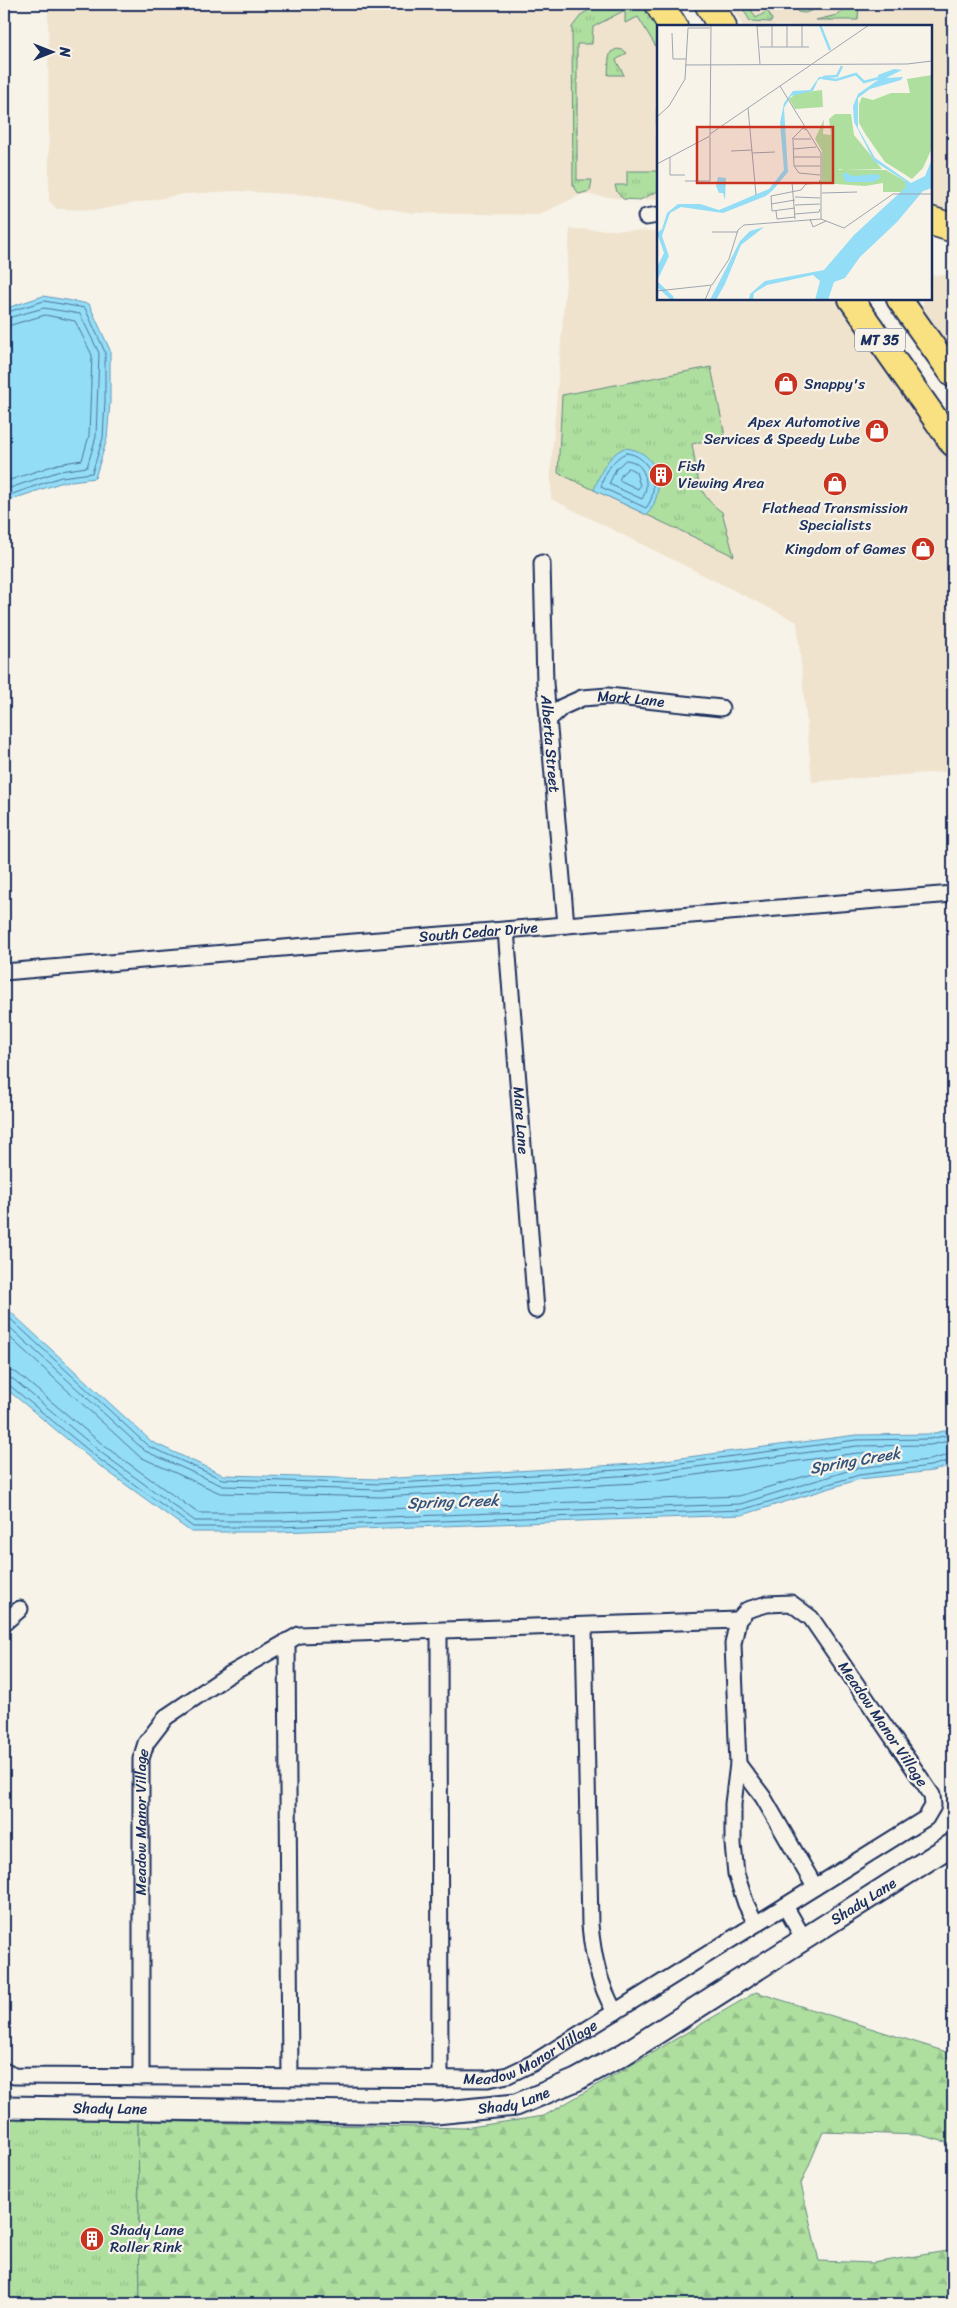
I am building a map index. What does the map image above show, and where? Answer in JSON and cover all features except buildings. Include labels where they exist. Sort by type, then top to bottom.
[{"type":"highway","points":[[659,4],[672,25]]},
{"type":"highway","points":[[709,4],[721,25]]},
{"type":"highway","points":[[932,220],[953,228]]},
{"type":"highway","points":[[932,241],[953,242]]},
{"type":"main road","name":"MT 35","points":[[852,300],[953,444]]},
{"type":"main road","name":"MT 35","points":[[901,300],[953,375]]},
{"type":"main road","name":"Shady Lane","points":[[4,2107],[436,2113],[516,2105],[576,2080],[624,2054],[953,1844]]},
{"type":"street","name":"Alberta Street","points":[[542,563],[545,682],[566,925]]},
{"type":"street","name":"Mark Lane","points":[[548,720],[562,708],[582,698],[608,696],[721,708]]},
{"type":"street","name":"South Cedar Drive","points":[[4,972],[953,894]]},
{"type":"street","name":"Mare Lane","points":[[506,930],[536,1310]]},
{"type":"street","name":"Meadow Manor Village","points":[[4,2071],[14,2076],[141,2077],[440,2079],[488,2079],[508,2075],[533,2063],[926,1818],[933,1806],[932,1795],[811,1618],[791,1603],[767,1604],[747,1610],[738,1620],[584,1627],[300,1635],[227,1676],[166,1717],[146,1742],[141,1759],[141,2077]]},
{"type":"street","points":[[4,1623],[20,1609]]},
{"type":"street","points":[[738,1620],[733,1644],[738,1764],[733,1804],[734,1852],[739,1882],[746,1904],[756,1924]]},
{"type":"street","name":"Meadow Manor Village","points":[[584,1627],[592,1951],[600,1982],[615,2012]]},
{"type":"street","name":"Meadow Manor Village","points":[[439,1631],[440,2079]]},
{"type":"street","points":[[287,1641],[290,2078]]},
{"type":"street","points":[[738,1764],[763,1797],[815,1887]]},
{"type":"street","points":[[785,1906],[805,1940]]},
{"type":"shaded area","points":[[48,4],[644,4],[657,25],[657,199],[631,200],[583,194],[538,215],[413,213],[309,195],[235,191],[185,194],[97,210],[57,209],[49,201]]},
{"type":"shaded area","points":[[729,4],[953,4],[953,229],[932,229],[932,25],[742,25]]},
{"type":"shaded area","points":[[570,229],[657,231],[657,300],[840,300],[953,454],[953,771],[812,782],[797,622],[551,499],[551,467]]},
{"type":"shaded area","points":[[932,275],[953,275],[953,352],[923,308],[923,300],[932,300]]},
{"type":"green space","points":[[601,4],[644,4],[657,25],[657,48],[638,17],[625,23],[625,10],[593,27],[592,44],[577,44],[577,180],[592,180],[590,191],[579,194],[573,185],[572,27],[582,14]]},
{"type":"green space","points":[[740,4],[748,4],[756,18],[768,11],[771,22],[750,21]]},
{"type":"green space","points":[[802,4],[828,4],[805,13],[798,12],[795,8]]},
{"type":"green space","points":[[850,4],[859,4],[858,20],[816,20],[837,15]]},
{"type":"green space","points":[[617,49],[627,53],[616,60],[624,75],[608,75],[609,57],[611,52]]},
{"type":"green space","points":[[627,171],[657,171],[657,192],[640,200],[623,199],[617,192],[615,185],[627,185]]},
{"type":"green space","points":[[711,367],[725,436],[692,444],[702,490],[713,505],[722,512],[734,556],[558,473],[562,395]]},
{"type":"green space","points":[[756,1992],[953,2054],[953,2144],[920,2135],[823,2132],[801,2184],[819,2261],[873,2263],[953,2250],[953,2304],[140,2304],[138,2121],[464,2128],[544,2116]]},
{"type":"green space","points":[[4,2118],[138,2121],[140,2304],[4,2304]]},
{"type":"water","points":[[43,296],[89,304],[110,350],[110,402],[107,439],[95,478],[63,482],[4,502],[4,309]]},
{"type":"water","points":[[624,448],[636,450],[646,456],[656,473],[657,495],[647,515],[594,490],[609,460]]},
{"type":"water","name":"Spring Creek","points":[[4,1306],[152,1442],[223,1475],[380,1479],[635,1464],[856,1435],[930,1434],[953,1429],[953,1465],[932,1471],[860,1479],[742,1515],[279,1532],[191,1532],[96,1463],[4,1387]]},
{"type":"place","name":"Snappy's","points":[[786,384]]},
{"type":"place","name":"Apex Automotive Services & Speedy Lube","points":[[877,431]]},
{"type":"place","name":"Fish Viewing Area","points":[[661,475]]},
{"type":"place","name":"Flathead Transmission Specialists","points":[[835,484]]},
{"type":"place","name":"Kingdom of Games","points":[[923,549]]},
{"type":"place","name":"Shady Lane Roller Rink","points":[[92,2239]]}]
